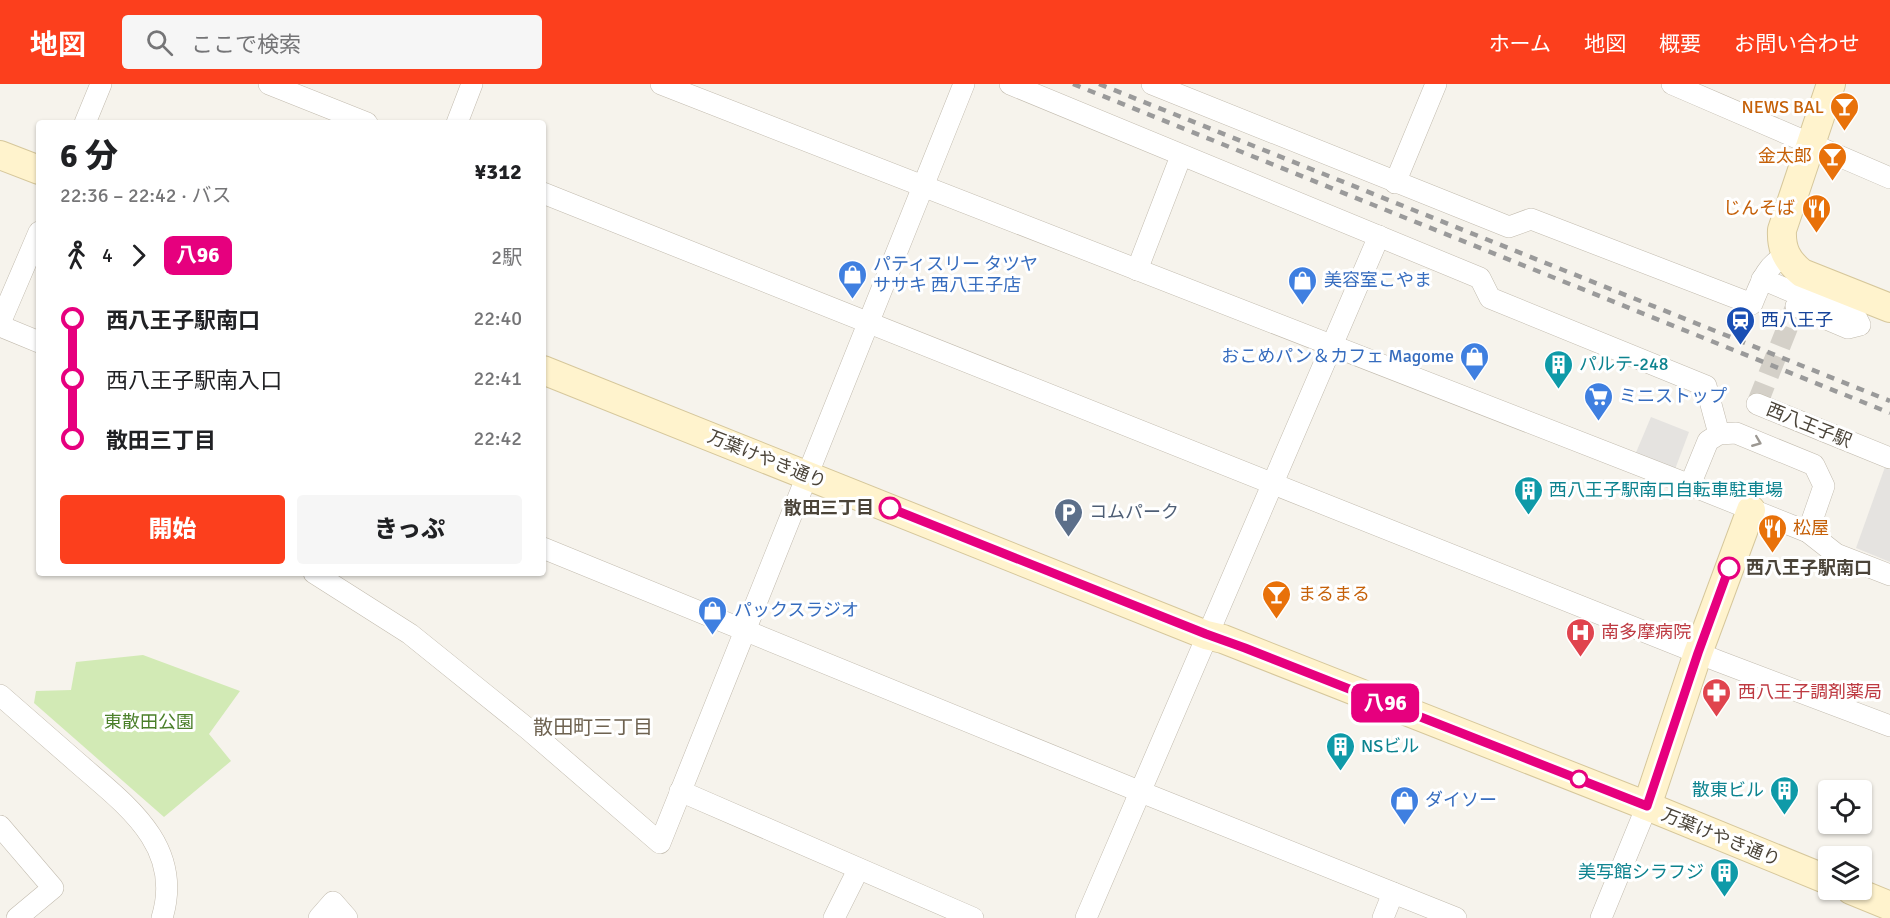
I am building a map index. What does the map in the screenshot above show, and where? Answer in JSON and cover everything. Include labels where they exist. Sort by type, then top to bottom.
[{"type":"street","points":[[86,120],[101,84]]},
{"type":"street","points":[[269,84],[359,120]]},
{"type":"street","points":[[457,120],[472,84]]},
{"type":"street","points":[[661,84],[1808,532],[1836,554],[1890,575]]},
{"type":"street","points":[[319,576],[410,634],[528,729],[660,843],[964,84]]},
{"type":"street","points":[[1010,84],[1480,278],[1490,298],[1706,386],[1719,434]]},
{"type":"street","points":[[1152,84],[1509,227],[1531,219],[1752,304],[1762,279],[1774,264],[1786,256]]},
{"type":"street","points":[[1395,183],[1436,84]]},
{"type":"street","points":[[1672,84],[1890,178]]},
{"type":"street","points":[[1831,84],[1782,230],[1781,243],[1792,265],[1802,273],[1890,308]]},
{"type":"street","points":[[0,155],[36,169]]},
{"type":"street","points":[[1137,270],[1181,156]]},
{"type":"street","points":[[546,194],[1698,653],[1890,726]]},
{"type":"street","points":[[1086,918],[1206,634],[1379,236]]},
{"type":"street","points":[[36,239],[0,325],[36,341]]},
{"type":"street","points":[[1762,279],[1857,319],[1860,325],[1848,328],[1796,306]]},
{"type":"street","name":"万葉けやき通り","points":[[546,371],[1206,634],[1647,806],[1818,876]]},
{"type":"street","name":"西八王子駅","points":[[1757,404],[1890,458]]},
{"type":"street","points":[[1690,485],[1708,441],[1719,434],[1736,433],[1814,465],[1824,486],[1808,532]]},
{"type":"street","points":[[1601,918],[1647,806],[1698,653],[1751,510]]},
{"type":"street","points":[[546,549],[1456,918]]},
{"type":"street","points":[[0,695],[136,814],[154,840],[164,863],[167,889],[162,918]]},
{"type":"street","points":[[680,791],[973,918]]},
{"type":"street","points":[[0,826],[53,888],[17,918]]},
{"type":"street","points":[[834,918],[858,870]]},
{"type":"street","points":[[1383,918],[1393,893]]},
{"type":"street","points":[[1872,899],[1890,906]]},
{"type":"street","points":[[319,918],[333,902],[348,918]]},
{"type":"green space","name":"東散田公園","points":[[143,655],[240,691],[209,734],[231,761],[164,817],[34,703],[36,691],[71,690],[76,662]]},
{"type":"shaded area","points":[[1651,417],[1689,432],[1674,472],[1632,462]]},
{"type":"shaded area","points":[[1885,467],[1890,469],[1890,562],[1856,548]]},
{"type":"tunnel","points":[[1757,404],[1796,306]]},
{"type":"railway","points":[[1073,84],[1890,413]]},
{"type":"railway","points":[[1099,84],[1890,401]]},
{"type":"bus line","name":"八96","points":[[890,508],[1647,806],[1729,568]]},
{"type":"place","name":"NEWS BAL","points":[[1845,132]]},
{"type":"place","name":"金太郎","points":[[1833,182]]},
{"type":"place","name":"じんそば","points":[[1816,234]]},
{"type":"place","name":"パティスリー タツヤ ササキ 西八王子店","points":[[852,300]]},
{"type":"place","name":"美容室こやま","points":[[1303,306]]},
{"type":"place","name":"西八王子","points":[[1740,346]]},
{"type":"place","name":"おこめパン＆カフェ Magome","points":[[1475,382]]},
{"type":"place","name":"パルテ-248","points":[[1558,390]]},
{"type":"place","name":"ミニストップ","points":[[1598,422]]},
{"type":"place","name":"散田三丁目","points":[[890,508]]},
{"type":"place","name":"西八王子駅南口自転車駐車場","points":[[1528,516]]},
{"type":"place","name":"コムパーク","points":[[1068,538]]},
{"type":"place","name":"松屋","points":[[1772,554]]},
{"type":"place","name":"西八王子駅南口","points":[[1729,568]]},
{"type":"place","name":"まるまる","points":[[1277,620]]},
{"type":"place","name":"パックスラジオ","points":[[713,636]]},
{"type":"place","name":"南多摩病院","points":[[1580,658]]},
{"type":"place","name":"西八王子調剤薬局","points":[[1717,718]]},
{"type":"place","name":"NSビル","points":[[1340,772]]},
{"type":"place","name":"散東ビル","points":[[1785,816]]},
{"type":"place","name":"ダイソー","points":[[1404,826]]},
{"type":"place","name":"美写館シラフジ","points":[[1725,898]]},
{"type":"district","name":"散田町三丁目","points":[[593,727]]}]
